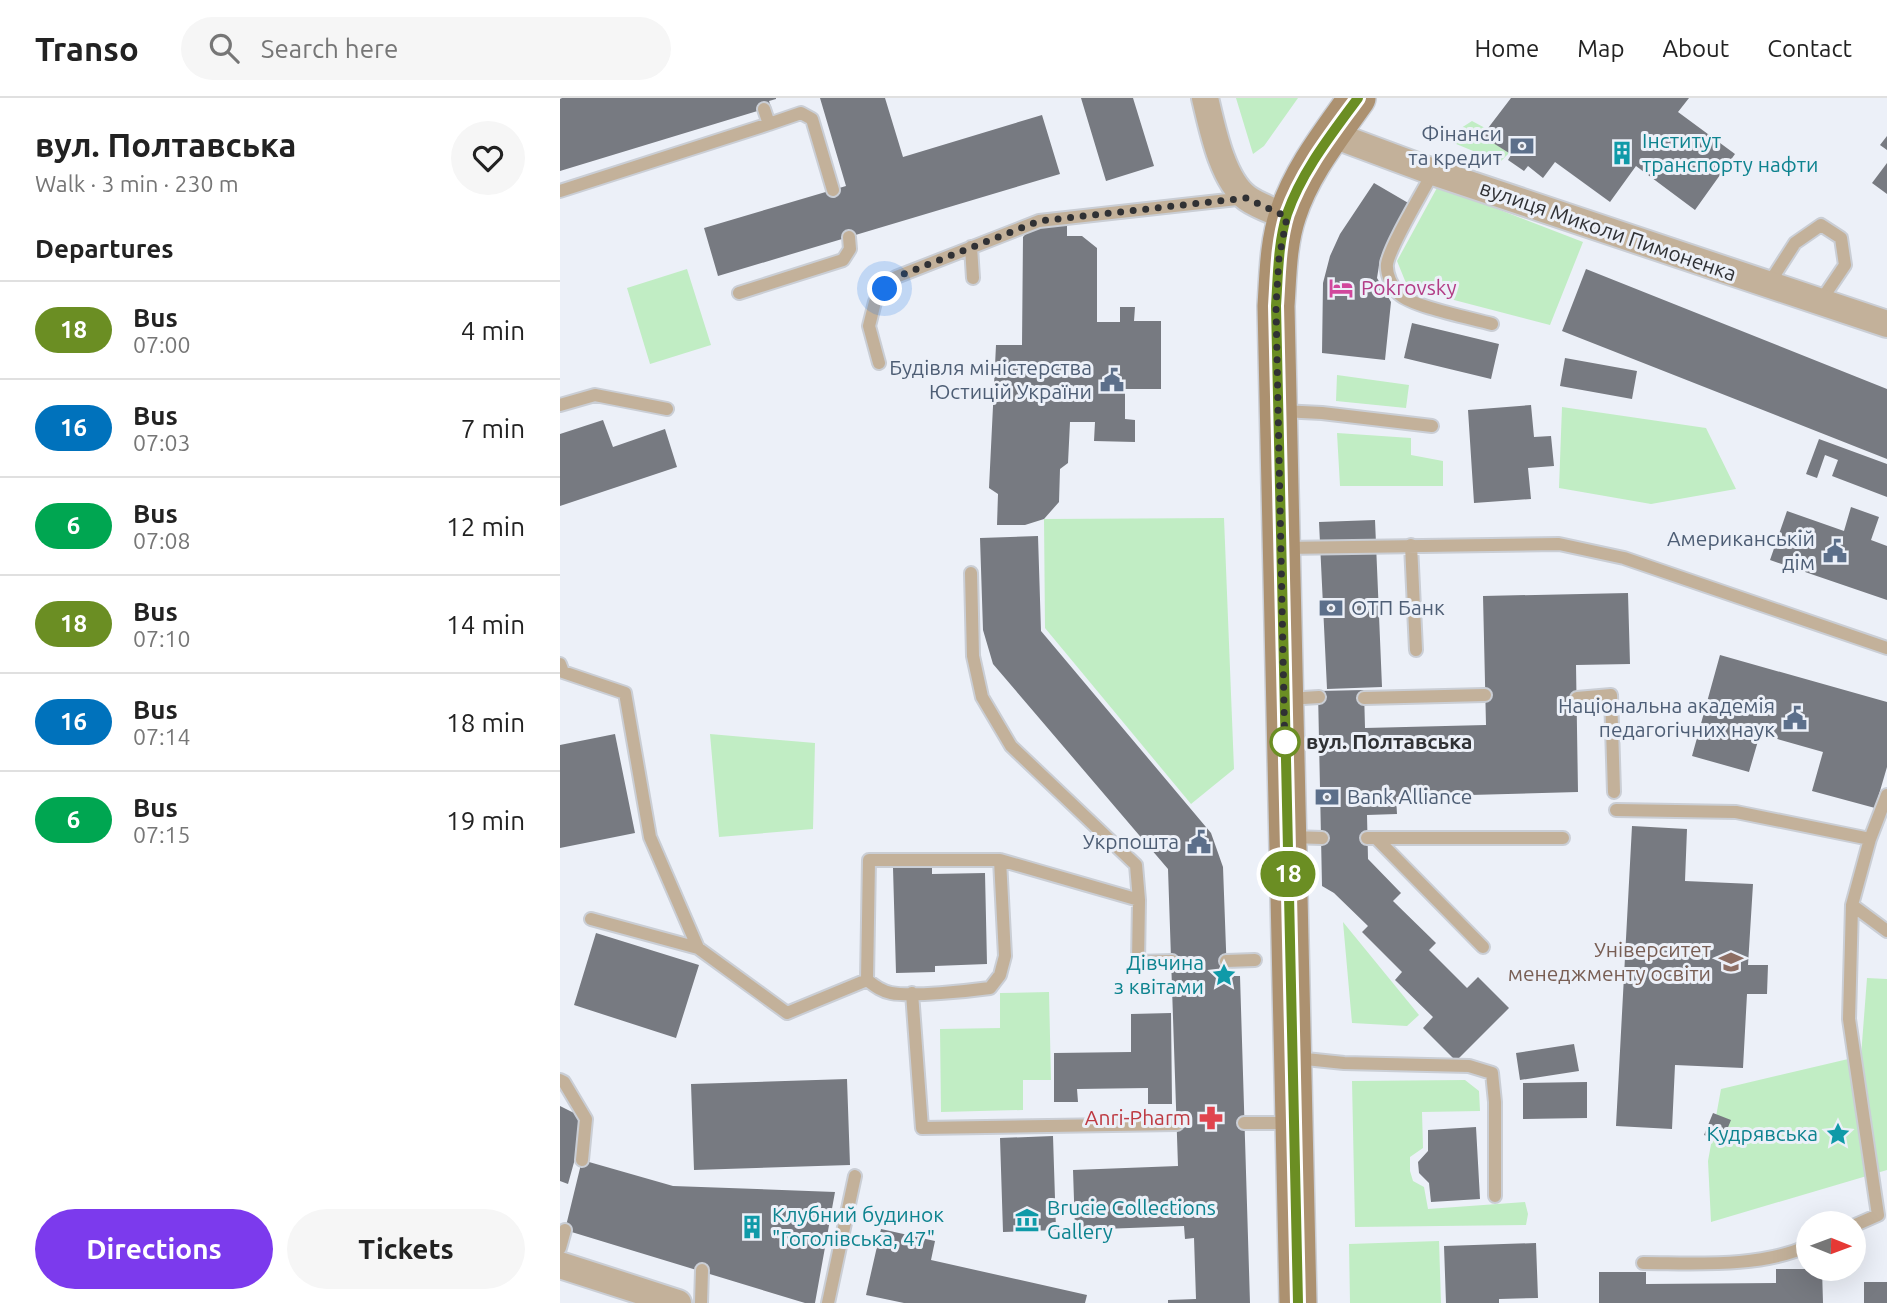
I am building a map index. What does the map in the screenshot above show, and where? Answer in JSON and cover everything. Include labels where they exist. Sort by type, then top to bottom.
[{"type":"main road","points":[[1298,1303],[1292,1058],[1304,837],[1301,698],[1280,548],[1276,306],[1279,258],[1287,217],[1317,153],[1357,98]]},
{"type":"street","points":[[1205,98],[1219,154],[1230,176],[1246,198],[1287,217]]},
{"type":"street","name":"вулиця Миколи Пимоненка","points":[[1331,134],[1433,172],[1887,324]]},
{"type":"street","points":[[560,1265],[678,1303]]},
{"type":"lane","points":[[764,109],[769,124]]},
{"type":"lane","points":[[560,191],[800,113],[812,119],[833,190]]},
{"type":"lane","points":[[1433,172],[1392,250],[1387,265],[1389,278],[1400,295],[1420,304],[1492,324]]},
{"type":"lane","points":[[880,363],[869,326],[874,302],[896,277],[1039,221],[1246,198]]},
{"type":"lane","points":[[1768,285],[1795,243],[1821,225],[1841,237],[1845,265],[1820,302]]},
{"type":"lane","points":[[738,293],[843,260],[850,249],[849,237]]},
{"type":"lane","points":[[971,247],[973,278]]},
{"type":"lane","points":[[560,405],[595,396],[667,409]]},
{"type":"lane","points":[[1277,411],[1322,413],[1432,426]]},
{"type":"lane","points":[[1280,548],[1559,544],[1611,555],[1887,648]]},
{"type":"lane","points":[[1410,545],[1416,650]]},
{"type":"lane","points":[[971,573],[973,656],[982,696],[1011,746],[1136,865],[1139,900],[1138,962],[1172,961]]},
{"type":"lane","points":[[560,664],[562,672],[625,693],[650,837],[698,948]]},
{"type":"lane","points":[[1364,698],[1485,695]]},
{"type":"lane","points":[[1577,698],[1611,695],[1614,792]]},
{"type":"lane","points":[[1866,1220],[1882,1213],[1849,1019],[1852,905],[1870,839],[1887,795]]},
{"type":"lane","points":[[1616,810],[1736,812],[1870,839]]},
{"type":"lane","points":[[1483,947],[1372,838],[1563,838]]},
{"type":"lane","points":[[867,980],[869,860],[1000,860],[1139,900]]},
{"type":"lane","points":[[867,980],[878,989],[912,993],[990,988],[1000,975],[1005,956],[1000,860]]},
{"type":"lane","points":[[1852,905],[1887,931]]},
{"type":"lane","points":[[591,919],[698,948],[787,1013],[867,980]]},
{"type":"lane","points":[[1226,961],[1255,960]]},
{"type":"lane","points":[[912,993],[922,1128],[1177,1124]]},
{"type":"lane","points":[[1292,1058],[1344,1063],[1469,1066],[1492,1073],[1495,1102],[1494,1196]]},
{"type":"lane","points":[[560,1080],[564,1082],[586,1119],[582,1160]]},
{"type":"lane","points":[[1244,1123],[1293,1123]]},
{"type":"lane","points":[[828,1303],[855,1176]]},
{"type":"lane","points":[[560,1248],[565,1230]]},
{"type":"lane","points":[[1643,1263],[1725,1263],[1796,1252]]},
{"type":"lane","points":[[701,1303],[702,1270]]},
{"type":"green space","points":[[1236,98],[1298,98],[1264,146],[1253,154]]},
{"type":"green space","points":[[1472,121],[1487,129],[1483,136],[1509,153],[1500,162],[1444,139]]},
{"type":"green space","points":[[1438,186],[1583,242],[1550,325],[1408,288],[1397,261]]},
{"type":"green space","points":[[687,269],[711,345],[650,364],[627,288]]},
{"type":"green space","points":[[1337,375],[1409,385],[1406,408],[1336,401]]},
{"type":"green space","points":[[1562,407],[1706,428],[1736,489],[1651,504],[1559,488]]},
{"type":"green space","points":[[1337,433],[1411,438],[1411,455],[1443,461],[1443,486],[1340,486]]},
{"type":"green space","points":[[1224,518],[1234,769],[1191,804],[1045,628],[1044,519]]},
{"type":"green space","points":[[710,734],[815,743],[813,829],[719,837]]},
{"type":"green space","points":[[1343,922],[1419,1015],[1407,1026],[1352,1023]]},
{"type":"green space","points":[[1867,978],[1887,979],[1887,1170],[1711,1222],[1708,1161],[1721,1089],[1861,1056]]},
{"type":"green space","points":[[1049,992],[1051,1080],[1023,1080],[1023,1110],[941,1112],[940,1029],[1000,1028],[1000,993]]},
{"type":"green space","points":[[1465,1080],[1479,1091],[1480,1111],[1422,1112],[1423,1148],[1410,1157],[1413,1181],[1424,1187],[1428,1209],[1525,1202],[1528,1214],[1526,1225],[1355,1227],[1352,1081]]},
{"type":"green space","points":[[1439,1241],[1441,1303],[1350,1303],[1349,1244]]},
{"type":"building","points":[[562,98],[776,99],[769,101],[771,107],[560,171]]},
{"type":"building","points":[[820,98],[885,98],[903,157],[1042,115],[1060,174],[718,276],[704,228],[846,186]]},
{"type":"building","points":[[1081,98],[1133,98],[1154,166],[1106,181]]},
{"type":"building","name":"Інститут транспорту нафти","points":[[1511,98],[1689,98],[1678,112],[1735,154],[1695,210],[1636,166],[1610,202],[1555,162],[1543,178],[1528,166],[1524,171],[1508,160],[1511,155],[1509,153],[1482,136]]},
{"type":"building","points":[[1887,136],[1887,150],[1880,145]]},
{"type":"building","points":[[1887,163],[1887,194],[1872,183]]},
{"type":"building","points":[[1374,183],[1410,204],[1380,259],[1377,278],[1391,302],[1385,360],[1322,353],[1323,283],[1330,256],[1340,234]]},
{"type":"building","points":[[1067,222],[1067,236],[1082,236],[1097,248],[1097,322],[1120,322],[1120,307],[1135,307],[1134,321],[1161,321],[1161,389],[1125,389],[1125,419],[1135,420],[1135,442],[1094,441],[1095,422],[1070,422],[1068,463],[1060,469],[1059,502],[1044,519],[1025,525],[997,525],[998,494],[989,488],[996,345],[1022,345],[1023,237],[1034,225]]},
{"type":"building","points":[[1586,269],[1887,389],[1887,459],[1562,331]]},
{"type":"building","points":[[1412,323],[1499,344],[1491,379],[1404,358]]},
{"type":"building","points":[[1565,358],[1637,371],[1632,399],[1560,386]]},
{"type":"building","points":[[1531,405],[1534,437],[1551,436],[1554,466],[1528,468],[1531,499],[1474,503],[1468,410]]},
{"type":"building","points":[[603,420],[613,447],[665,429],[677,467],[560,506],[560,434]]},
{"type":"building","points":[[1819,439],[1887,464],[1887,497],[1832,476],[1838,460],[1825,455],[1817,478],[1806,474]]},
{"type":"building","points":[[1851,507],[1879,517],[1871,540],[1887,546],[1887,600],[1770,560],[1787,511],[1844,531]]},
{"type":"building","points":[[1375,520],[1382,687],[1327,689],[1319,522]]},
{"type":"building","points":[[1038,536],[1041,631],[1211,833],[1223,867],[1227,976],[1240,976],[1250,1303],[1168,1303],[1168,1300],[1196,1299],[1194,1238],[1185,1239],[1184,1226],[1075,1230],[1073,1170],[1178,1166],[1168,869],[993,664],[983,630],[980,538]]},
{"type":"building","points":[[1628,593],[1630,664],[1576,665],[1578,792],[1396,797],[1397,814],[1367,815],[1368,859],[1401,893],[1393,901],[1436,943],[1429,950],[1467,988],[1478,977],[1509,1008],[1456,1061],[1423,1028],[1433,1017],[1395,980],[1402,972],[1362,932],[1368,926],[1334,893],[1322,886],[1318,691],[1364,690],[1365,728],[1486,725],[1483,596]]},
{"type":"building","name":"Національна академія педагогічних наук","points":[[1720,655],[1887,702],[1887,767],[1875,808],[1812,791],[1823,752],[1760,734],[1749,772],[1692,756]]},
{"type":"building","points":[[615,734],[635,833],[560,848],[560,745]]},
{"type":"building","points":[[1632,826],[1687,829],[1685,881],[1753,884],[1748,965],[1768,965],[1767,994],[1747,994],[1743,1068],[1675,1065],[1672,1129],[1616,1126]]},
{"type":"building","points":[[932,867],[932,874],[985,873],[987,964],[935,966],[935,972],[896,973],[893,868]]},
{"type":"building","points":[[596,933],[699,965],[676,1038],[574,1005]]},
{"type":"building","points":[[1171,1013],[1172,1104],[1148,1104],[1148,1088],[1077,1089],[1078,1102],[1054,1102],[1054,1053],[1131,1052],[1131,1014]]},
{"type":"building","points":[[1574,1044],[1579,1071],[1520,1080],[1516,1053]]},
{"type":"building","points":[[847,1079],[850,1165],[694,1170],[691,1084]]},
{"type":"building","points":[[1587,1082],[1587,1118],[1523,1119],[1523,1083]]},
{"type":"building","points":[[560,1106],[586,1119],[568,1184],[560,1181]]},
{"type":"building","points":[[1713,1113],[1731,1120],[1722,1142],[1704,1135]]},
{"type":"building","points":[[1476,1127],[1480,1199],[1431,1202],[1429,1183],[1419,1173],[1418,1162],[1428,1151],[1428,1130]]},
{"type":"building","points":[[1053,1136],[1056,1230],[1003,1232],[1000,1138]]},
{"type":"building","name":"Клубний будинок \"Гоголівська, 47\"","points":[[582,1160],[673,1186],[835,1192],[815,1303],[805,1303],[565,1230]]},
{"type":"building","points":[[881,1229],[935,1241],[931,1260],[1087,1295],[1085,1303],[904,1303],[866,1295]]},
{"type":"building","points":[[1536,1243],[1538,1298],[1499,1299],[1499,1303],[1446,1303],[1444,1246]]},
{"type":"building","points":[[1776,1269],[1796,1269],[1796,1281],[1822,1281],[1823,1303],[1599,1303],[1599,1272],[1646,1272],[1646,1284],[1776,1283]]},
{"type":"building","points":[[1864,1282],[1887,1282],[1887,1303],[1864,1303]]},
{"type":"bus line","name":"18","points":[[1298,1303],[1276,306],[1279,258],[1287,217],[1296,193],[1317,153],[1358,98]]},
{"type":"place","name":"Фінанси та кредит","points":[[1522,146]]},
{"type":"place","name":"Інститут транспорту нафти","points":[[1622,153]]},
{"type":"place","name":"Pokrovsky","points":[[1341,288]]},
{"type":"place","name":"Будівля міністерства Юстицій України","points":[[1112,380]]},
{"type":"place","name":"Американськiй дiм","points":[[1835,551]]},
{"type":"place","name":"ОТП Банк","points":[[1331,608]]},
{"type":"place","name":"Національна академія педагогічних наук","points":[[1795,718]]},
{"type":"place","name":"вул. Полтавська","points":[[1285,742]]},
{"type":"place","name":"Bank Alliance","points":[[1327,797]]},
{"type":"place","name":"Укрпошта","points":[[1199,842]]},
{"type":"place","name":"Університет менеджменту освіти","points":[[1731,962]]},
{"type":"place","name":"Дівчина з квітами","points":[[1224,975]]},
{"type":"place","name":"Anri-Pharm","points":[[1211,1118]]},
{"type":"place","name":"Кудрявська","points":[[1838,1134]]},
{"type":"place","name":"Brucie Collections Gallery","points":[[1027,1220]]},
{"type":"place","name":"Клубний будинок \"Гоголівська, 47\"","points":[[752,1227]]},
{"type":"route","points":[[885,289],[896,277],[1039,221],[1246,198],[1287,217],[1279,258],[1276,306],[1285,754],[1285,742]]}]
